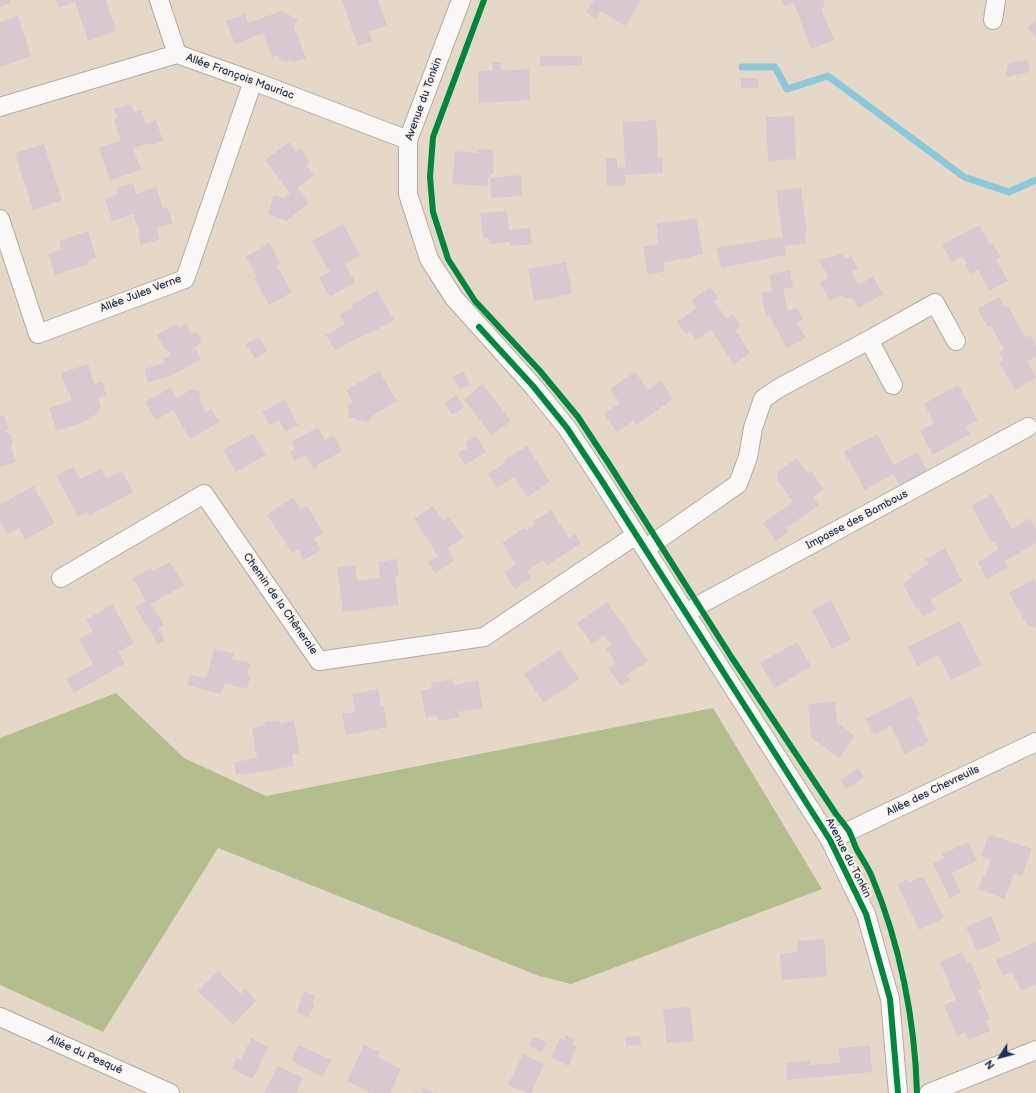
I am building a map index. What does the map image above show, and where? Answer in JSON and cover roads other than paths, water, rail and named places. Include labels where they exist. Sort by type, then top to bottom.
[{"type":"street","points":[[159,0],[177,54]]},
{"type":"street","name":"Avenue du Tonkin","points":[[461,0],[408,140],[408,194],[429,259],[454,298],[533,386],[567,428],[830,840],[866,914],[890,999],[898,1093]]},
{"type":"street","points":[[993,20],[996,0]]},
{"type":"street","name":"Allée François Mauriac","points":[[0,107],[177,54],[253,81],[408,140]]},
{"type":"street","name":"Allée Jules Verne","points":[[0,219],[38,334],[185,279],[253,81]]},
{"type":"street","points":[[640,542],[738,484],[748,457],[753,428],[763,399],[779,388],[935,303],[956,341]]},
{"type":"street","points":[[869,340],[894,385]]},
{"type":"street","name":"Impasse des Bambous","points":[[686,614],[699,605],[1028,427]]},
{"type":"street","name":"Chemin de la Chêneraie","points":[[62,578],[204,494],[319,662],[484,637],[640,542]]},
{"type":"street","name":"Allée des Chevreuils","points":[[830,840],[1036,742]]},
{"type":"street","name":"Allée du Pesqué","points":[[0,1017],[170,1093]]},
{"type":"street","points":[[929,1093],[1036,1050]]},
{"type":"waterway","points":[[742,67],[775,67],[787,89],[828,76],[964,177],[1009,192],[1036,180]]}]
